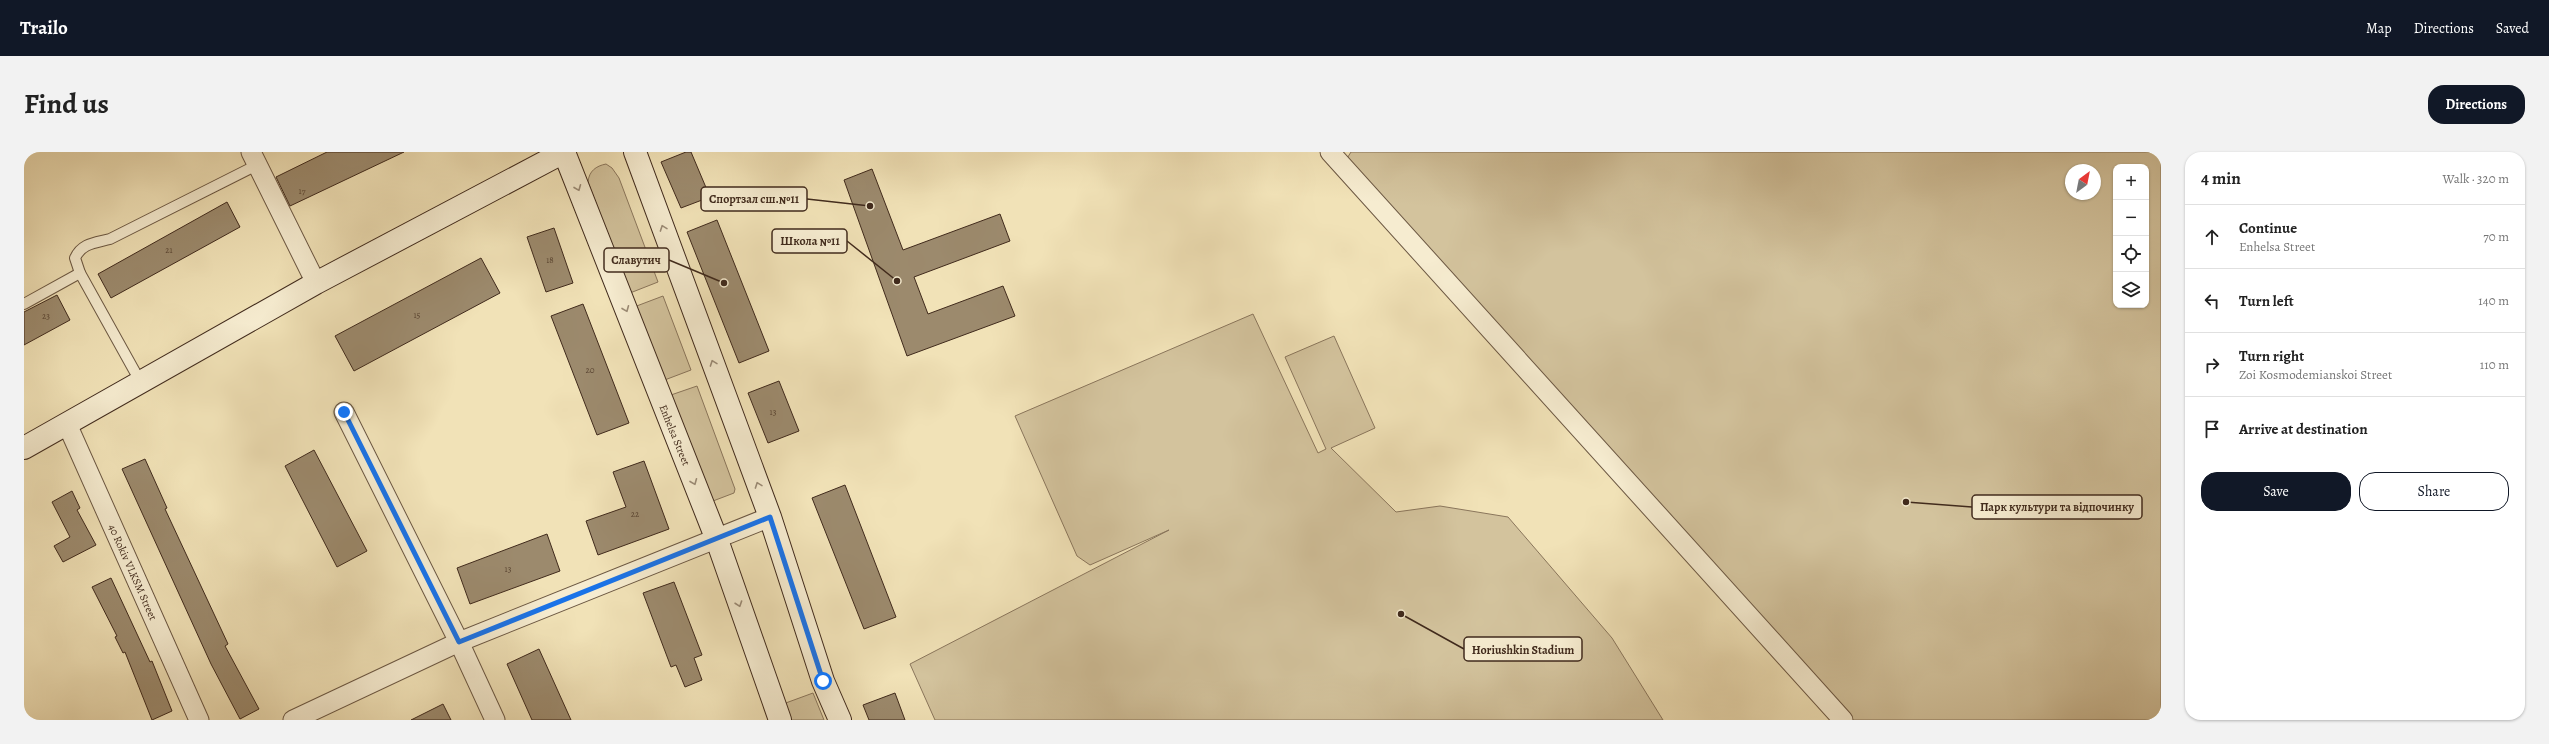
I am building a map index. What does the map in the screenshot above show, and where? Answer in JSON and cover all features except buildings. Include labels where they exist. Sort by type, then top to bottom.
[{"type":"street","points":[[24,448],[68,424],[140,381],[316,283],[564,152]]},
{"type":"street","name":"Enhelsa Street","points":[[564,152],[717,540],[780,720]]},
{"type":"street","points":[[635,152],[770,517],[823,681],[840,720]]},
{"type":"street","points":[[1330,152],[1843,720]]},
{"type":"street","points":[[254,156],[316,283]]},
{"type":"street","points":[[344,412],[459,642],[495,720]]},
{"type":"street","name":"40 Rokiv VLKSM Street","points":[[68,424],[199,720]]},
{"type":"street","points":[[293,720],[459,642],[717,540],[770,517]]},
{"type":"lane","points":[[140,381],[80,273],[75,258],[79,250],[86,245],[110,239],[254,156]]},
{"type":"lane","points":[[24,304],[80,273]]},
{"type":"shaded area","points":[[1351,152],[2161,152],[2161,720],[1853,720],[1740,601],[1346,160]]},
{"type":"shaded area","points":[[606,164],[612,168],[619,178],[658,282],[630,293],[588,182],[591,172],[599,166]]},
{"type":"shaded area","points":[[663,296],[691,370],[662,381],[634,307]]},
{"type":"shaded area","points":[[1253,314],[1318,453],[1326,449],[1285,357],[1334,336],[1375,428],[1331,448],[1396,512],[1440,506],[1508,517],[1612,638],[1663,720],[935,720],[910,664],[1169,530],[1090,565],[1077,556],[1015,416]]},
{"type":"shaded area","points":[[697,386],[735,489],[734,493],[713,501],[668,396]]},
{"type":"shaded area","points":[[813,693],[824,720],[789,720],[783,704]]},
{"type":"place","name":"Спортзал сш.№11","points":[[870,206]]},
{"type":"place","name":"Школа №11","points":[[897,281]]},
{"type":"place","name":"Славутич","points":[[724,283]]},
{"type":"place","name":"Парк культури та відпочинку","points":[[1906,502]]},
{"type":"place","name":"Horiushkin Stadium","points":[[1401,614]]},
{"type":"route","points":[[344,412],[459,642],[630,575],[770,517],[823,681]]}]
